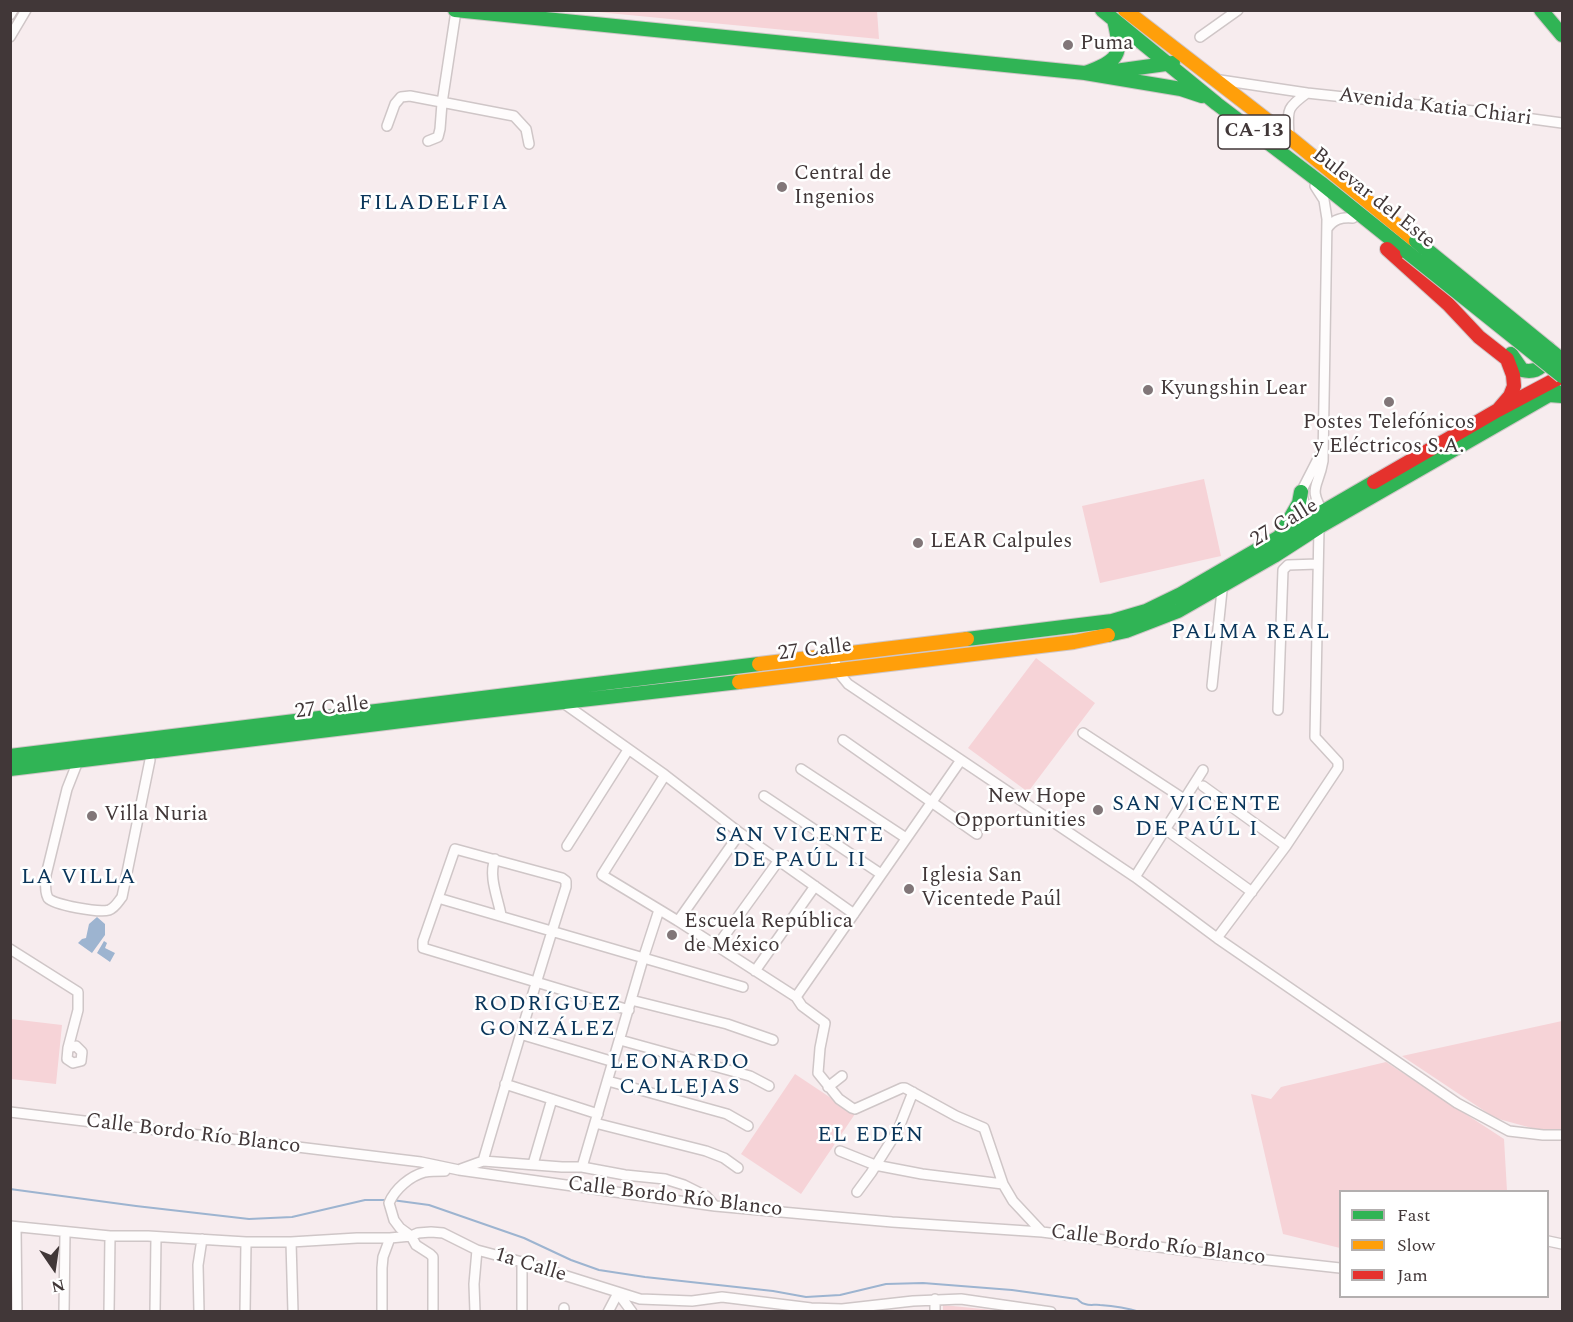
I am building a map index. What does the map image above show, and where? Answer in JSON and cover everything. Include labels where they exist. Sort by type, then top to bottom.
[{"type":"main road","name":"Bulevar del Este","points":[[1102,10],[1217,104],[1302,168],[1563,375]]},
{"type":"main road","name":"Bulevar del Este","points":[[1125,10],[1289,137],[1563,360]]},
{"type":"main road","points":[[1541,10],[1563,35]]},
{"type":"main road","points":[[456,11],[1090,73],[1181,89],[1217,104]]},
{"type":"main road","points":[[1090,73],[1112,61],[1117,55],[1119,46],[1114,20]]},
{"type":"main road","points":[[1090,73],[1190,60]]},
{"type":"main road","points":[[1324,166],[1402,223],[1563,350]]},
{"type":"main road","points":[[1302,168],[1315,186],[1448,304],[1508,351],[1519,367],[1525,371],[1533,372],[1539,369],[1545,364],[1548,356],[1548,348],[1539,330]]},
{"type":"main road","points":[[1448,304],[1479,337],[1507,359],[1510,364],[1513,375],[1512,391],[1507,401],[1498,410]]},
{"type":"main road","name":"27 Calle","points":[[12,761],[278,737],[563,703],[836,663],[1107,628],[1139,627],[1178,611],[1274,556],[1321,519],[1498,410],[1563,375]]},
{"type":"main road","name":"27 Calle","points":[[1107,628],[1181,594],[1278,538],[1321,519],[1556,395],[1563,387]]},
{"type":"main road","points":[[1278,538],[1299,502],[1301,492]]},
{"type":"main road","points":[[1139,627],[1140,612]]},
{"type":"main road","name":"27 Calle","points":[[69,757],[85,746],[546,690],[836,663]]},
{"type":"main road","points":[[278,737],[281,722]]},
{"type":"street","points":[[10,15],[14,10]]},
{"type":"street","points":[[10,38],[26,10]]},
{"type":"street","points":[[1200,37],[1238,10]]},
{"type":"street","points":[[428,141],[438,137],[440,129],[456,11]]},
{"type":"street","name":"Avenida Katia Chiari","points":[[1212,78],[1307,93],[1563,123]]},
{"type":"street","name":"Avenida Katia Chiari","points":[[1289,137],[1289,110],[1307,93]]},
{"type":"street","points":[[387,126],[395,104],[401,97],[410,96],[514,116],[526,129],[529,144]]},
{"type":"street","points":[[1217,938],[1286,846],[1338,768],[1338,762],[1315,737],[1321,519],[1314,491],[1322,469],[1327,229],[1325,203],[1315,186]]},
{"type":"street","points":[[1327,229],[1335,220],[1353,218]]},
{"type":"street","points":[[1321,519],[1304,502],[1301,492],[1323,448]]},
{"type":"street","points":[[1278,710],[1283,570],[1288,565],[1318,564]]},
{"type":"street","points":[[1212,686],[1224,570]]},
{"type":"street","points":[[836,663],[848,684],[1135,877],[1217,938],[1457,1103],[1509,1131],[1543,1136],[1563,1135]]},
{"type":"street","points":[[546,690],[854,914]]},
{"type":"street","points":[[1083,733],[1184,799]]},
{"type":"street","points":[[843,740],[977,834]]},
{"type":"street","points":[[567,846],[628,750]]},
{"type":"street","points":[[69,757],[67,789],[46,875],[46,896],[51,901],[90,910],[108,910],[122,897],[150,760]]},
{"type":"street","points":[[796,997],[961,760]]},
{"type":"street","points":[[801,769],[906,838]]},
{"type":"street","points":[[1135,877],[1203,770]]},
{"type":"street","points":[[665,775],[602,875],[796,997],[802,1006],[825,1023],[818,1073],[839,1099],[855,1109],[902,1088],[984,1128],[1003,1184],[1013,1202],[1042,1232]]},
{"type":"street","points":[[1203,786],[1286,846]]},
{"type":"street","points":[[764,796],[881,874]]},
{"type":"street","points":[[1165,829],[1252,892]]},
{"type":"street","points":[[678,921],[740,833]]},
{"type":"street","points":[[483,1161],[520,1034],[536,982],[552,930],[566,887],[566,881],[455,849],[423,941],[423,948],[536,982],[630,1005],[727,1024],[773,1040]]},
{"type":"street","points":[[495,859],[494,884],[501,915]]},
{"type":"street","points":[[717,946],[779,860]]},
{"type":"street","points":[[755,971],[814,886]]},
{"type":"street","points":[[438,898],[743,987]]},
{"type":"street","points":[[582,1167],[643,959],[660,910]]},
{"type":"street","points":[[10,949],[78,992],[78,1010],[68,1048]]},
{"type":"street","points":[[520,1034],[614,1062]]},
{"type":"street","points":[[620,1040],[750,1076],[769,1086]]},
{"type":"street","points":[[828,1087],[842,1077]]},
{"type":"street","points":[[608,1081],[727,1114],[748,1126]]},
{"type":"street","points":[[505,1084],[552,1100],[596,1119],[706,1151],[724,1158],[738,1168]]},
{"type":"street","points":[[857,1192],[898,1130],[913,1092]]},
{"type":"street","points":[[532,1164],[552,1100]]},
{"type":"street","name":"Calle Bordo Río Blanco","points":[[10,1112],[421,1162],[459,1170],[715,1206],[1042,1232],[1339,1268]]},
{"type":"street","points":[[840,1151],[875,1165],[922,1174],[1003,1184]]},
{"type":"street","points":[[433,1311],[433,1257],[416,1245],[411,1236],[400,1228],[394,1220],[389,1203],[405,1183],[426,1172],[459,1170],[483,1161],[582,1167],[665,1179],[706,1196],[715,1206]]},
{"type":"street","points":[[13,1226],[17,1311]]},
{"type":"street","name":"1a Calle","points":[[13,1226],[110,1236],[246,1242],[390,1238],[418,1233],[443,1233],[477,1250],[640,1299],[692,1301],[722,1297],[810,1310],[842,1310],[935,1299],[961,1299],[1051,1311]]},
{"type":"street","points":[[64,1311],[65,1232]]},
{"type":"street","points":[[109,1311],[110,1236]]},
{"type":"street","points":[[155,1311],[156,1237]]},
{"type":"street","points":[[382,1311],[383,1257],[390,1238]]},
{"type":"street","points":[[199,1311],[198,1265],[202,1239]]},
{"type":"street","points":[[245,1311],[246,1242]]},
{"type":"street","points":[[291,1242],[293,1311]]},
{"type":"street","points":[[475,1311],[474,1284],[477,1250]]},
{"type":"street","points":[[522,1262],[522,1311]]},
{"type":"street","points":[[608,1311],[618,1293],[632,1311]]},
{"type":"street","points":[[693,1311],[702,1299]]},
{"type":"street","points":[[935,1299],[935,1311]]},
{"type":"shaded area","points":[[587,11],[877,11],[879,39]]},
{"type":"shaded area","points":[[1204,479],[1221,556],[1100,583],[1082,506]]},
{"type":"shaded area","points":[[1036,658],[1095,703],[1028,792],[968,748]]},
{"type":"shaded area","points":[[11,1019],[62,1025],[56,1084],[11,1079]]},
{"type":"shaded area","points":[[1562,1021],[1562,1130],[1539,1130],[1495,1118],[1402,1056]]},
{"type":"shaded area","points":[[1386,1062],[1504,1139],[1507,1190],[1339,1190],[1339,1248],[1283,1234],[1251,1094],[1271,1099],[1281,1087]]},
{"type":"shaded area","points":[[795,1074],[855,1114],[801,1194],[741,1154]]},
{"type":"shaded area","points":[[943,1305],[1002,1311],[943,1311]]},
{"type":"water","points":[[97,917],[105,924],[105,935],[92,953],[78,943],[86,938],[89,924]]},
{"type":"water","points":[[104,941],[107,943],[105,948],[115,953],[110,962],[97,953]]},
{"type":"waterway","points":[[10,1189],[249,1219],[292,1217],[365,1200],[386,1200]]},
{"type":"waterway","points":[[392,1200],[429,1205],[524,1238],[599,1270],[645,1277],[773,1291],[806,1297],[840,1295],[886,1284],[923,1283],[1012,1290],[1077,1299],[1087,1305],[1140,1312]]},
{"type":"traffic: fast","points":[[455,10],[1085,73],[1181,89],[1202,96]]},
{"type":"traffic: fast","points":[[1102,10],[1217,104],[1407,252]]},
{"type":"traffic: fast","points":[[1541,10],[1562,35]]},
{"type":"traffic: fast","points":[[1085,73],[1105,65],[1116,55],[1118,41],[1114,20]]},
{"type":"traffic: fast","points":[[1108,72],[1173,63]]},
{"type":"traffic: fast","points":[[1416,241],[1562,360]]},
{"type":"traffic: fast","points":[[1407,252],[1562,376]]},
{"type":"traffic: fast","points":[[1511,354],[1522,370],[1528,371],[1537,369],[1544,363],[1548,348]]},
{"type":"traffic: fast","points":[[1108,635],[1126,631],[1178,611],[1556,391]]},
{"type":"traffic: fast","points":[[1549,395],[1562,396]]},
{"type":"traffic: fast","points":[[967,639],[1112,621],[1146,611],[1181,594],[1374,482]]},
{"type":"traffic: fast","points":[[1280,536],[1299,503],[1301,492]]},
{"type":"traffic: fast","points":[[10,756],[759,664]]},
{"type":"traffic: fast","points":[[10,769],[739,682]]},
{"type":"traffic: slow","points":[[1125,10],[1289,137],[1416,241]]},
{"type":"traffic: slow","points":[[739,682],[1074,642],[1108,635]]},
{"type":"traffic: slow","points":[[759,664],[967,639]]},
{"type":"traffic: jam","points":[[1387,249],[1448,304],[1479,337],[1507,359],[1514,386],[1510,396],[1498,410]]},
{"type":"traffic: jam","points":[[1374,482],[1498,410],[1562,376]]},
{"type":"place","name":"Puma","points":[[1068,45]]},
{"type":"place","name":"Central de Ingenios","points":[[782,187]]},
{"type":"place","name":"Kyungshin Lear","points":[[1148,390]]},
{"type":"place","name":"Postes Telefónicos y Eléctricos S.A.","points":[[1389,402]]},
{"type":"place","name":"LEAR Calpules","points":[[918,543]]},
{"type":"place","name":"New Hope Opportunities","points":[[1098,810]]},
{"type":"place","name":"Villa Nuria","points":[[92,816]]},
{"type":"place","name":"Iglesia San Vicentede Paúl","points":[[909,889]]},
{"type":"place","name":"Escuela República de México","points":[[672,935]]},
{"type":"district","name":"FILADELFIA","points":[[434,205]]},
{"type":"district","name":"PALMA REAL","points":[[1251,634]]},
{"type":"district","name":"SAN VICENTE DE PAÚL I","points":[[1197,818]]},
{"type":"district","name":"SAN VICENTE DE PAÚL II","points":[[800,850]]},
{"type":"district","name":"LA VILLA","points":[[79,879]]},
{"type":"district","name":"RODRÍGUEZ GONZÁLEZ","points":[[548,1018]]},
{"type":"district","name":"LEONARDO CALLEJAS","points":[[680,1076]]},
{"type":"district","name":"EL EDÉN","points":[[871,1137]]}]
